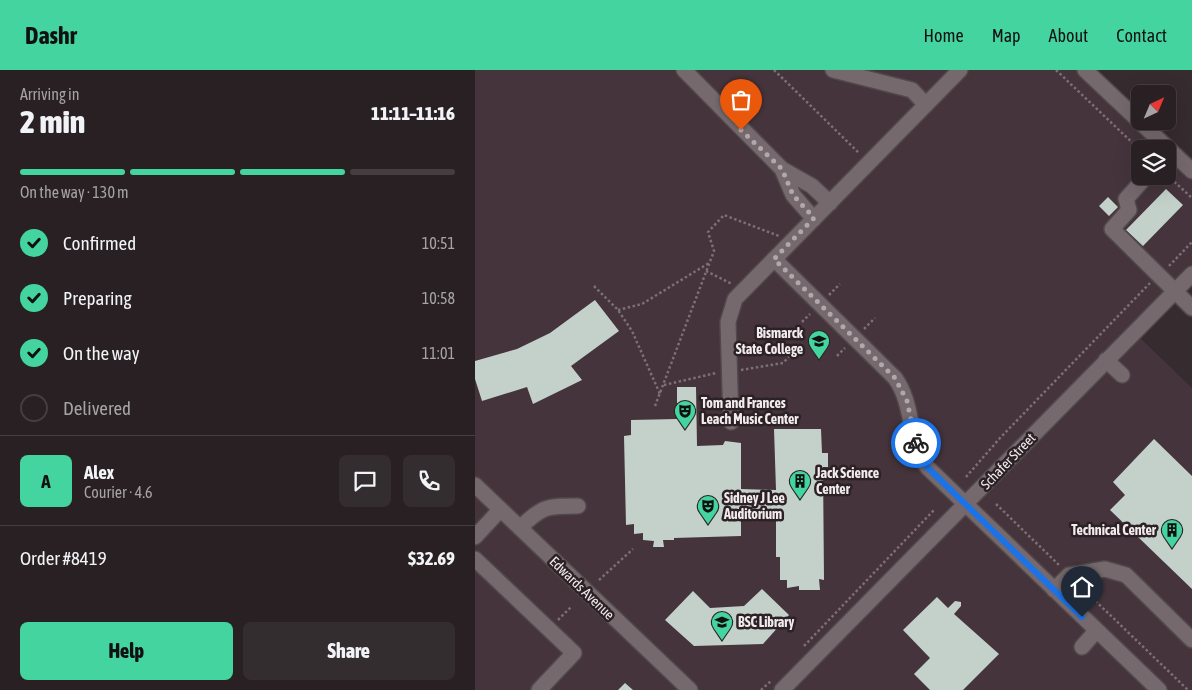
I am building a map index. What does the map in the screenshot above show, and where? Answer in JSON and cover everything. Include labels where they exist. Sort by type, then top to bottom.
[{"type":"street","points":[[684,70],[782,169],[812,186],[830,203]]},
{"type":"street","points":[[833,70],[911,90],[926,105]]},
{"type":"street","points":[[731,422],[729,314],[735,299],[960,70]]},
{"type":"street","points":[[1092,72],[1154,140]]},
{"type":"street","points":[[1176,159],[1192,171]]},
{"type":"street","points":[[782,169],[793,195],[814,218]]},
{"type":"street","points":[[1138,185],[1126,199],[1129,210],[1111,229],[1192,308]]},
{"type":"street","points":[[774,259],[895,378],[907,401],[915,442],[923,462],[1053,590],[1159,690]]},
{"type":"street","name":"Schafer Street","points":[[777,684],[966,505],[1192,274]]},
{"type":"street","points":[[1106,360],[1122,375]]},
{"type":"street","name":"Edwards Avenue","points":[[475,485],[690,690]]},
{"type":"street","points":[[520,528],[541,509],[554,506],[578,506]]},
{"type":"street","points":[[475,537],[500,510]]},
{"type":"street","points":[[475,559],[574,653],[539,690]]},
{"type":"street","points":[[1053,590],[1069,575],[1105,569],[1126,576],[1192,640]]},
{"type":"street","points":[[1082,646],[1096,631]]},
{"type":"path","points":[[774,70],[862,156]]},
{"type":"path","points":[[1056,70],[1131,141]]},
{"type":"path","points":[[1176,183],[1192,198]]},
{"type":"path","points":[[655,406],[709,263],[714,246],[708,232],[724,214],[779,236]]},
{"type":"path","points":[[966,477],[1000,438],[1192,242]]},
{"type":"path","points":[[618,310],[642,304],[709,263]]},
{"type":"path","points":[[706,271],[734,285]]},
{"type":"path","points":[[826,298],[840,284]]},
{"type":"path","points":[[594,286],[618,310],[632,332],[660,394]]},
{"type":"path","points":[[802,322],[814,310]]},
{"type":"path","points":[[861,332],[875,318]]},
{"type":"path","points":[[837,356],[849,344]]},
{"type":"path","points":[[996,504],[1059,566]]},
{"type":"path","points":[[802,648],[934,510]]},
{"type":"path","points":[[599,580],[633,549]]},
{"type":"path","points":[[1077,583],[1188,690]]},
{"type":"path","points":[[554,625],[572,606]]},
{"type":"path","points":[[761,690],[777,684]]},
{"type":"shaded area","name":"Bismarck State College","points":[[475,70],[1085,70],[1131,113],[1131,130],[1149,130],[1159,140],[1131,140],[1131,185],[1176,185],[1176,156],[1192,171],[1192,274],[1134,332],[1192,388],[1192,690],[475,690]]},
{"type":"building","points":[[1166,189],[1183,205],[1143,246],[1126,230]]},
{"type":"building","points":[[1108,197],[1118,207],[1109,216],[1099,206]]},
{"type":"building","points":[[595,300],[619,331],[571,366],[582,380],[533,404],[527,387],[482,401],[475,379],[475,361],[517,349],[550,333]]},
{"type":"building","points":[[677,387],[696,387],[697,446],[723,445],[725,441],[741,443],[741,489],[776,490],[774,429],[821,429],[822,453],[828,453],[828,467],[823,467],[824,580],[819,579],[820,590],[799,590],[799,586],[787,588],[787,580],[780,580],[780,557],[776,557],[776,510],[746,510],[746,513],[741,513],[741,536],[674,538],[674,540],[663,540],[664,547],[653,547],[654,541],[643,540],[643,533],[634,534],[634,524],[626,525],[624,436],[631,435],[631,420],[677,419]]},
{"type":"building","name":"Technical Center","points":[[1154,439],[1192,476],[1192,589],[1110,510],[1125,495],[1113,482]]},
{"type":"building","points":[[762,589],[789,615],[763,644],[694,646],[665,620],[693,591],[710,608],[744,606]]},
{"type":"building","points":[[937,597],[948,608],[955,601],[961,602],[961,606],[954,614],[999,654],[963,690],[930,690],[914,674],[930,658],[903,630]]},
{"type":"building","points":[[625,683],[633,690],[618,690]]},
{"type":"way so far","points":[[741,130],[782,169],[793,195],[814,218],[774,259],[884,365],[895,378],[907,401],[916,443]]},
{"type":"place","name":"Bismarck State College","points":[[819,360]]},
{"type":"place","name":"Tom and Frances Leach Music Center","points":[[685,430]]},
{"type":"place","name":"Jack Science Center","points":[[800,500]]},
{"type":"place","name":"Sidney J Lee Auditorium","points":[[708,525]]},
{"type":"place","name":"Technical Center","points":[[1172,549]]},
{"type":"place","name":"BSC Library","points":[[722,641]]},
{"type":"route","points":[[916,443],[920,456],[927,467],[1082,617]]}]
